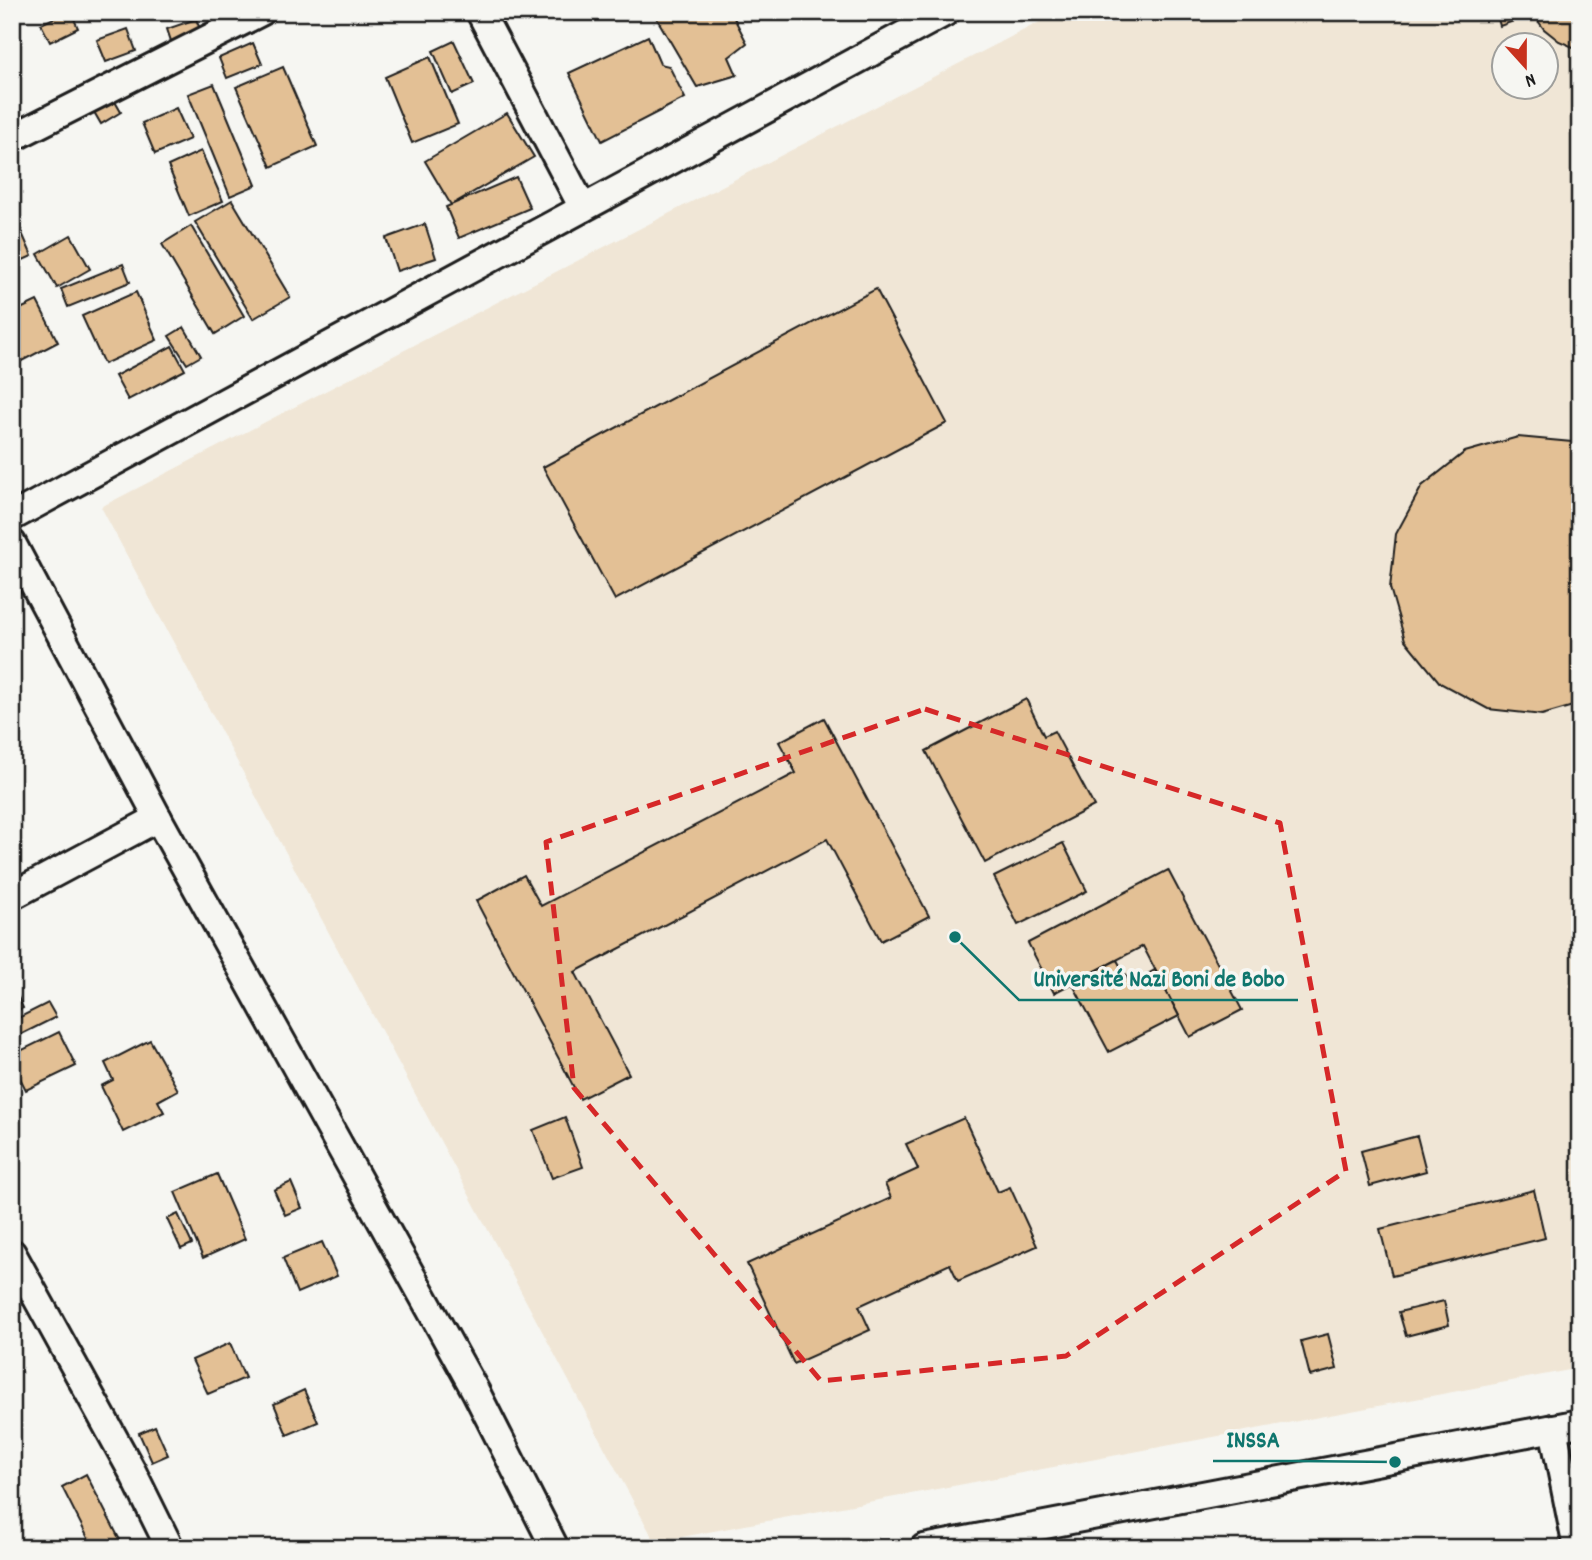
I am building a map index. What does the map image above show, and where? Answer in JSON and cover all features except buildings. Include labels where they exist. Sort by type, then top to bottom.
[{"type":"street","points":[[12,138],[261,12]]},
{"type":"street","points":[[480,12],[583,208]]},
{"type":"street","points":[[12,517],[946,12]]},
{"type":"street","points":[[12,543],[158,818],[476,1392],[555,1548]]},
{"type":"street","points":[[12,896],[158,818]]},
{"type":"street","points":[[12,1253],[24,1302],[132,1471],[170,1548]]},
{"type":"street","points":[[924,1548],[1580,1423]]},
{"type":"street","points":[[1553,1428],[1577,1548]]},
{"type":"highlighted area","points":[[925,709],[1280,823],[1346,1171],[1066,1356],[821,1381],[574,1088],[546,842]]},
{"type":"shaded area","points":[[1059,12],[1580,12],[1580,1368],[655,1542],[101,507]]},
{"type":"place","name":"Université Nazi Boni de Bobo","points":[[955,937]]},
{"type":"place","name":"INSSA","points":[[1395,1462]]}]
